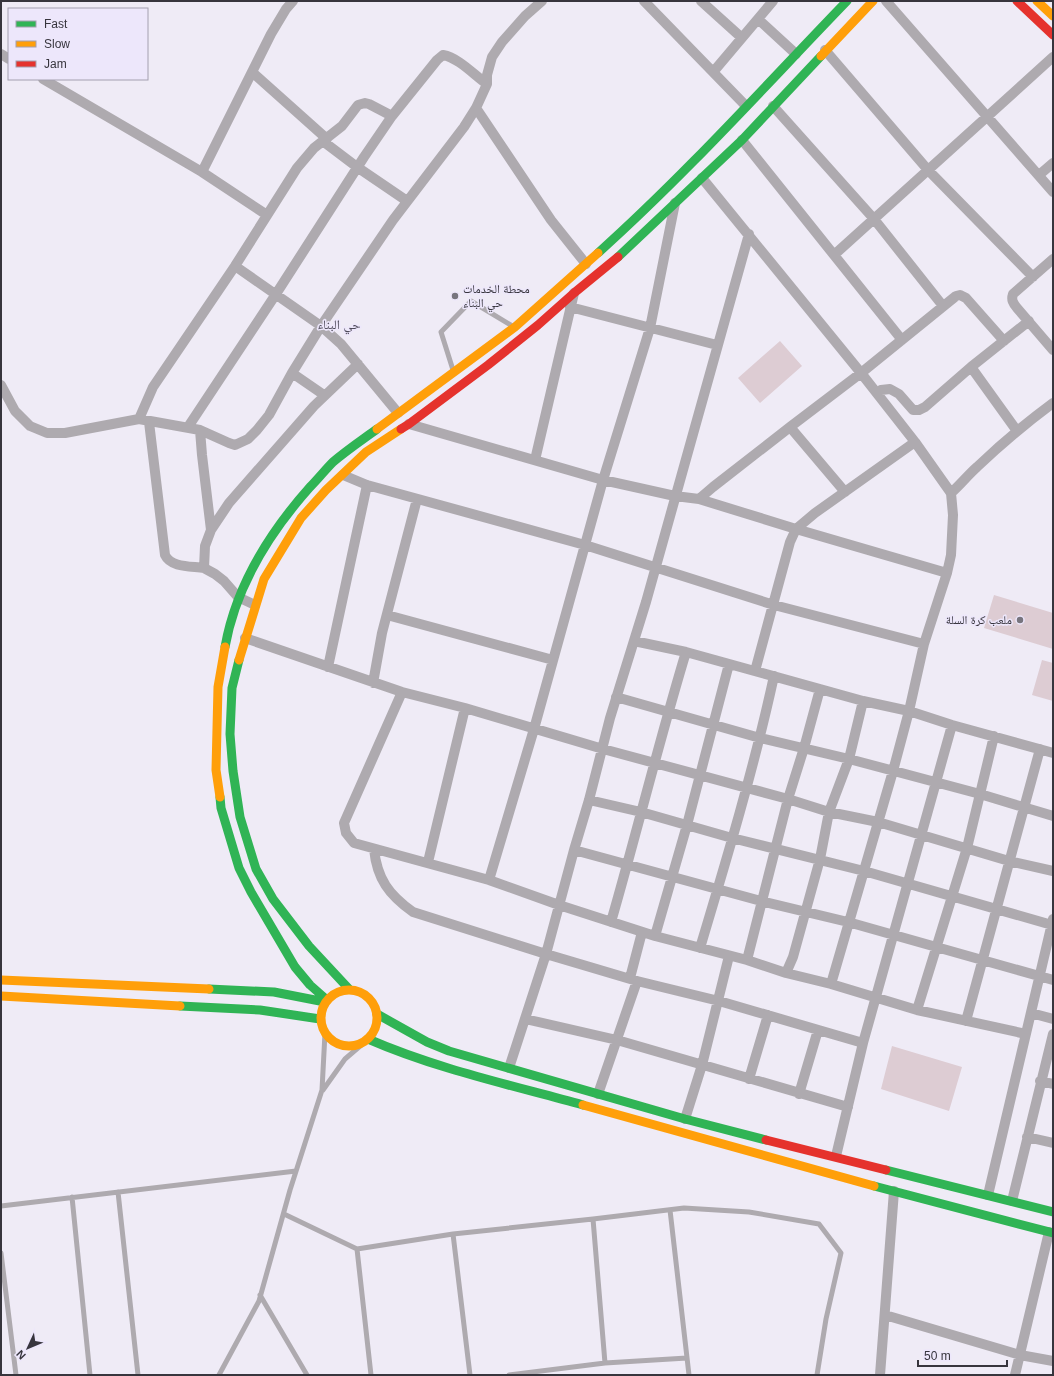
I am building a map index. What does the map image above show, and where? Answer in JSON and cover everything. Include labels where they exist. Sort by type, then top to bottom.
[{"type":"main road","points":[[326,1001],[295,967],[251,892],[240,868],[221,808],[216,770],[218,687],[228,629],[238,597],[258,557],[288,512],[332,463],[514,327],[586,264],[627,227],[847,1]]},
{"type":"main road","points":[[349,989],[309,946],[273,899],[256,869],[240,817],[233,772],[230,734],[232,688],[245,638],[264,579],[301,518],[326,490],[366,452],[409,424],[538,325],[574,293],[615,260],[742,140],[872,1]]},
{"type":"main road","points":[[1017,1],[1049,32]]},
{"type":"main road","points":[[1037,1],[1053,16]]},
{"type":"main road","points":[[1,980],[274,992],[326,1001]]},
{"type":"main road","points":[[349,989],[364,994],[370,999],[375,1006],[377,1023],[374,1032],[367,1040],[359,1044],[344,1046],[330,1039],[325,1033],[320,1019],[321,1010],[326,1001],[337,992],[349,989]]},
{"type":"main road","points":[[1,996],[260,1010],[320,1019]]},
{"type":"main road","points":[[377,1014],[427,1042],[449,1051],[685,1119],[1053,1212]]},
{"type":"main road","points":[[367,1040],[459,1071],[1051,1233]]},
{"type":"street","points":[[202,172],[271,34],[286,9],[293,1]]},
{"type":"street","points":[[1,385],[15,411],[30,426],[47,433],[65,433],[144,420],[200,430],[235,445],[248,439],[269,415],[292,373],[321,326],[393,220],[464,127],[476,108],[487,84],[487,74],[492,57],[502,42],[542,1]]},
{"type":"street","points":[[644,1],[714,71],[746,106]]},
{"type":"street","points":[[701,1],[742,38]]},
{"type":"street","points":[[886,1],[1053,192]]},
{"type":"street","points":[[714,71],[758,19],[766,3]]},
{"type":"street","points":[[758,19],[796,54]]},
{"type":"street","points":[[1049,32],[1053,20]]},
{"type":"street","points":[[826,50],[928,170],[1033,277]]},
{"type":"street","points":[[188,427],[276,294],[357,167],[392,116],[437,60],[443,55],[457,62],[487,84]]},
{"type":"street","points":[[834,254],[1053,57]]},
{"type":"street","points":[[252,72],[325,140],[357,167],[408,201]]},
{"type":"street","points":[[45,80],[202,172],[266,215]]},
{"type":"street","points":[[255,605],[238,597],[215,574],[204,568],[175,564],[169,561],[165,555],[144,420],[152,387],[235,266],[297,168],[314,148],[342,126],[354,109],[362,103],[369,104],[392,116]]},
{"type":"street","points":[[773,106],[874,219],[943,306]]},
{"type":"street","points":[[476,108],[551,220],[586,264]]},
{"type":"street","points":[[742,140],[902,340]]},
{"type":"street","points":[[1039,175],[1053,163]]},
{"type":"street","points":[[702,178],[877,393],[915,442],[951,493],[953,515],[951,555],[947,573],[924,644],[909,711],[893,771],[831,984]]},
{"type":"street","points":[[489,880],[534,729],[603,480],[650,328],[675,203]]},
{"type":"street","points":[[509,1068],[546,954],[616,697],[655,568],[748,234]]},
{"type":"street","points":[[1053,259],[1014,294],[1012,298],[1013,302],[1053,350]]},
{"type":"street","points":[[235,266],[321,326],[341,344],[398,413]]},
{"type":"street","points":[[535,460],[574,293]]},
{"type":"street","points":[[699,499],[861,373],[956,296],[963,296],[1004,341]]},
{"type":"street","points":[[570,307],[717,345]]},
{"type":"street","points":[[877,393],[881,390],[890,389],[899,394],[912,410],[918,410],[928,405],[971,367],[1029,321]]},
{"type":"street","points":[[204,568],[205,546],[211,530],[229,503],[324,395],[358,364]]},
{"type":"street","points":[[971,367],[1017,431]]},
{"type":"street","points":[[292,373],[324,395]]},
{"type":"street","points":[[951,493],[964,482],[975,468],[1017,431],[1053,403]]},
{"type":"street","points":[[409,424],[603,480],[675,496],[699,499],[947,573]]},
{"type":"street","points":[[790,427],[845,492]]},
{"type":"street","points":[[200,430],[211,530]]},
{"type":"street","points":[[755,671],[790,542],[796,529],[915,442]]},
{"type":"street","points":[[343,475],[367,485],[584,546],[774,605],[924,644]]},
{"type":"street","points":[[328,667],[367,485]]},
{"type":"street","points":[[373,683],[387,615],[417,499]]},
{"type":"street","points":[[387,615],[553,660]]},
{"type":"street","points":[[245,638],[402,692],[465,708],[603,749],[788,799],[829,812],[878,822],[1009,861],[1053,871]]},
{"type":"street","points":[[634,641],[686,652],[863,701],[909,711],[952,725],[1053,753]]},
{"type":"street","points":[[611,922],[628,865],[668,712],[686,652]]},
{"type":"street","points":[[655,936],[687,825],[729,664]]},
{"type":"street","points":[[700,948],[747,788],[774,676]]},
{"type":"street","points":[[747,960],[788,799],[820,689]]},
{"type":"street","points":[[402,692],[344,823],[346,833],[354,842],[374,849],[428,862],[489,880],[559,905],[655,936],[747,960],[786,973],[831,984],[917,1010],[1026,1034]]},
{"type":"street","points":[[616,697],[760,738],[849,759],[980,794],[1053,816]]},
{"type":"street","points":[[786,973],[793,957],[820,859],[829,812],[849,759],[863,701]]},
{"type":"street","points":[[428,862],[465,708]]},
{"type":"street","points":[[836,1156],[863,1043],[952,725]]},
{"type":"street","points":[[917,1010],[967,848],[994,736]]},
{"type":"street","points":[[966,1021],[1040,749]]},
{"type":"street","points":[[589,800],[641,812],[775,849],[820,859],[996,909],[1052,922],[1051,938],[1040,976],[988,1195]]},
{"type":"street","points":[[374,849],[375,861],[382,880],[398,901],[413,912],[634,980],[719,1001],[863,1043]]},
{"type":"street","points":[[574,850],[718,888],[805,913],[848,922],[1053,980]]},
{"type":"street","points":[[598,1094],[617,1040],[634,980],[642,932]]},
{"type":"street","points":[[685,1119],[702,1065],[729,956]]},
{"type":"street","points":[[1032,1013],[1053,1019]]},
{"type":"street","points":[[749,1079],[768,1015]]},
{"type":"street","points":[[525,1019],[617,1040],[798,1094],[848,1107]]},
{"type":"street","points":[[798,1094],[818,1030]]},
{"type":"street","points":[[1012,1201],[1040,1081],[1053,1034]]},
{"type":"street","points":[[1040,1081],[1053,1084]]},
{"type":"street","points":[[1027,1137],[1053,1143]]},
{"type":"street","points":[[880,1375],[894,1191]]},
{"type":"street","points":[[1015,1375],[1051,1233]]},
{"type":"street","points":[[884,1315],[1020,1355],[1053,1361]]},
{"type":"lane","points":[[454,372],[441,332],[471,301],[514,327]]},
{"type":"lane","points":[[219,1375],[260,1295],[296,1171],[322,1090],[325,1033]]},
{"type":"lane","points":[[322,1090],[345,1059],[367,1040]]},
{"type":"lane","points":[[1,1206],[296,1171]]},
{"type":"lane","points":[[118,1192],[138,1375]]},
{"type":"lane","points":[[72,1197],[90,1375]]},
{"type":"lane","points":[[284,1214],[357,1249],[453,1234],[684,1208],[748,1212],[819,1224],[841,1253],[826,1319],[817,1375]]},
{"type":"lane","points":[[670,1210],[689,1375]]},
{"type":"lane","points":[[593,1219],[605,1363]]},
{"type":"lane","points":[[453,1234],[470,1375]]},
{"type":"lane","points":[[357,1249],[371,1375]]},
{"type":"lane","points":[[1,1253],[16,1375]]},
{"type":"lane","points":[[260,1295],[308,1375]]},
{"type":"lane","points":[[509,1375],[605,1363],[687,1358]]},
{"type":"shaded area","points":[[780,341],[802,366],[760,403],[738,378]]},
{"type":"shaded area","name":"ملعب كرة السلة","points":[[994,595],[1053,613],[1053,649],[984,628]]},
{"type":"shaded area","points":[[1042,660],[1053,663],[1053,701],[1032,695]]},
{"type":"shaded area","points":[[892,1046],[962,1067],[949,1111],[881,1089]]},
{"type":"traffic: fast","points":[[598,253],[694,161],[847,1]]},
{"type":"traffic: fast","points":[[618,257],[742,140],[821,56]]},
{"type":"traffic: fast","points":[[225,647],[237,602],[256,561],[268,541],[295,505],[333,462],[377,429]]},
{"type":"traffic: fast","points":[[239,660],[232,688],[230,734],[233,771],[240,817],[256,869],[273,899],[309,946],[349,989]]},
{"type":"traffic: fast","points":[[220,797],[221,808],[239,868],[251,892],[295,967],[310,985],[327,1000]]},
{"type":"traffic: fast","points":[[209,989],[274,992],[325,1002]]},
{"type":"traffic: fast","points":[[180,1006],[260,1010],[320,1019]]},
{"type":"traffic: fast","points":[[377,1014],[427,1042],[449,1051],[685,1119],[766,1140]]},
{"type":"traffic: fast","points":[[368,1039],[394,1050],[447,1068],[583,1105]]},
{"type":"traffic: fast","points":[[886,1170],[1053,1212]]},
{"type":"traffic: fast","points":[[874,1186],[1053,1233]]},
{"type":"traffic: slow","points":[[821,56],[873,1]]},
{"type":"traffic: slow","points":[[1037,1],[1053,16]]},
{"type":"traffic: slow","points":[[377,429],[515,327],[598,253]]},
{"type":"traffic: slow","points":[[239,660],[264,579],[301,518],[326,490],[366,452],[401,429]]},
{"type":"traffic: slow","points":[[220,797],[216,770],[218,687],[225,647]]},
{"type":"traffic: slow","points":[[1,980],[209,989]]},
{"type":"traffic: slow","points":[[343,990],[355,990],[365,994],[373,1002],[377,1012],[377,1018],[377,1024],[373,1034],[365,1042],[355,1046],[343,1046],[333,1042],[325,1034],[321,1024],[321,1012],[325,1002],[333,994],[343,990]]},
{"type":"traffic: slow","points":[[1,996],[180,1006]]},
{"type":"traffic: slow","points":[[583,1105],[874,1186]]},
{"type":"traffic: jam","points":[[1017,1],[1053,35]]},
{"type":"traffic: jam","points":[[401,429],[488,365],[618,257]]},
{"type":"traffic: jam","points":[[766,1140],[886,1170]]},
{"type":"place","name":"محطة الخدمات حي البناء","points":[[455,296]]},
{"type":"place","name":"ملعب كرة السلة","points":[[1020,620]]},
{"type":"district","name":"حي البناء","points":[[339,324]]}]
